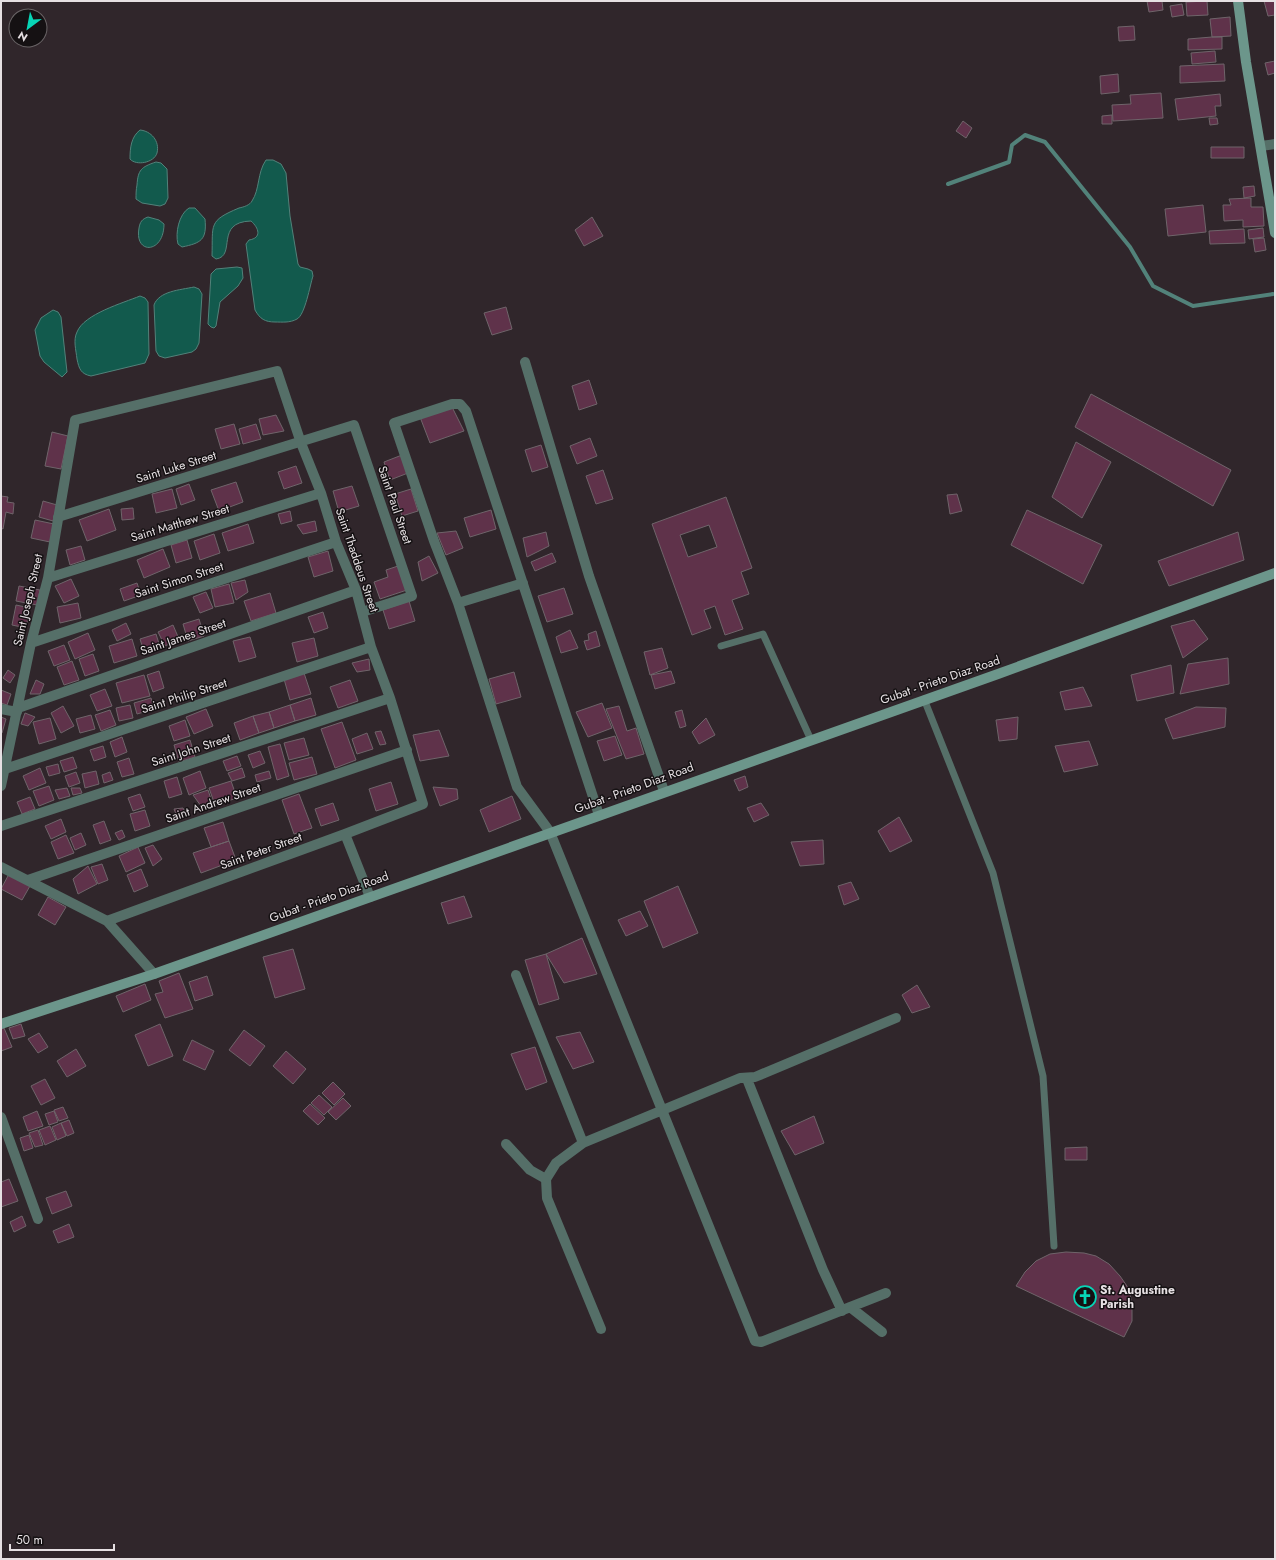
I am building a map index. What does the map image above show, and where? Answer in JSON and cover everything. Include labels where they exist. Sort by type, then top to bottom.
[{"type":"main road","points":[[1238,1],[1246,62],[1275,233]]},
{"type":"main road","name":"Gubat - Prieto Diaz Road","points":[[1,1024],[154,974],[924,700],[1275,573]]},
{"type":"street","points":[[1261,146],[1275,144]]},
{"type":"street","points":[[525,362],[589,576],[664,792]]},
{"type":"street","name":"Saint Joseph Street","points":[[1,786],[31,643],[48,578],[75,420],[277,371]]},
{"type":"street","name":"Saint Thaddeus Street","points":[[277,371],[301,442],[321,493],[336,542],[356,590],[371,647],[390,698],[423,804]]},
{"type":"street","points":[[599,815],[466,411],[460,404],[452,404],[394,423],[434,541],[458,603],[517,787],[550,832],[755,1340],[761,1342],[886,1293]]},
{"type":"street","name":"Saint Paul Street","points":[[301,442],[354,425],[412,596],[362,612]]},
{"type":"street","name":"Saint Luke Street","points":[[58,517],[301,442]]},
{"type":"street","name":"Saint Matthew Street","points":[[48,578],[321,493]]},
{"type":"street","name":"Saint Simon Street","points":[[31,643],[336,542]]},
{"type":"street","points":[[458,603],[523,583]]},
{"type":"street","name":"Saint James Street","points":[[18,710],[356,590]]},
{"type":"street","name":"Saint Philip Street","points":[[5,769],[371,647]]},
{"type":"street","name":"Saint John Street","points":[[1,826],[390,698]]},
{"type":"street","points":[[1,709],[18,710]]},
{"type":"street","name":"Saint Andrew Street","points":[[28,880],[407,750]]},
{"type":"street","name":"Saint Peter Street","points":[[107,921],[423,804]]},
{"type":"street","points":[[345,834],[370,897]]},
{"type":"street","points":[[1,867],[107,921],[154,974]]},
{"type":"street","points":[[516,975],[583,1143]]},
{"type":"street","points":[[601,1329],[547,1198],[546,1179],[556,1163],[583,1143],[740,1078],[747,1079],[755,1077],[896,1018]]},
{"type":"street","points":[[747,1079],[823,1270],[846,1309],[882,1332]]},
{"type":"street","points":[[1,1117],[38,1219]]},
{"type":"street","points":[[506,1144],[530,1170],[546,1179]]},
{"type":"lane","points":[[721,646],[763,634],[811,740]]},
{"type":"lane","points":[[924,700],[994,873],[1043,1076],[1054,1246]]},
{"type":"shaded area","points":[[140,130],[148,132],[154,137],[158,149],[157,153],[152,159],[140,163],[130,159],[133,139]]},
{"type":"shaded area","points":[[266,160],[273,160],[281,164],[286,173],[290,216],[298,264],[300,267],[312,271],[313,276],[307,299],[300,316],[289,322],[266,321],[259,316],[255,310],[246,244],[249,240],[256,237],[258,232],[251,221],[240,223],[233,227],[229,233],[225,252],[222,257],[216,259],[212,256],[212,237],[214,225],[222,216],[247,206],[251,202],[255,196],[261,170]]},
{"type":"shaded area","points":[[156,162],[161,163],[167,169],[168,198],[165,204],[160,206],[142,203],[136,199],[139,172]]},
{"type":"shaded area","points":[[189,208],[195,208],[205,219],[205,232],[204,236],[198,242],[182,247],[178,244],[177,240],[178,229],[180,219]]},
{"type":"shaded area","points":[[148,217],[159,220],[164,224],[163,234],[155,246],[145,247],[141,243],[139,237],[139,228],[141,222]]},
{"type":"shaded area","points":[[242,268],[243,278],[238,286],[220,302],[216,326],[214,328],[211,327],[208,324],[211,274],[216,269]]},
{"type":"shaded area","points":[[194,287],[199,289],[202,294],[199,343],[196,349],[192,352],[165,358],[159,356],[156,351],[154,305],[160,297],[165,294]]},
{"type":"shaded area","points":[[140,296],[145,298],[148,302],[149,354],[145,363],[91,376],[83,372],[78,363],[75,342],[77,332],[81,326],[87,320],[105,310]]},
{"type":"shaded area","points":[[53,310],[58,312],[61,317],[67,372],[62,377],[44,362],[40,356],[35,330],[41,318]]},
{"type":"building","points":[[1147,1],[1162,1],[1163,10],[1149,12]]},
{"type":"building","points":[[1207,1],[1208,15],[1187,16],[1186,2]]},
{"type":"building","points":[[1264,1],[1275,1],[1275,15],[1268,16]]},
{"type":"building","points":[[1182,4],[1184,15],[1172,17],[1170,6]]},
{"type":"building","points":[[1230,17],[1231,36],[1212,37],[1210,19]]},
{"type":"building","points":[[1134,26],[1135,40],[1119,41],[1118,27]]},
{"type":"building","points":[[1222,37],[1222,49],[1188,50],[1188,39]]},
{"type":"building","points":[[1215,51],[1216,62],[1192,64],[1191,53]]},
{"type":"building","points":[[1275,61],[1275,73],[1268,75],[1265,63]]},
{"type":"building","points":[[1224,64],[1225,81],[1180,83],[1180,66]]},
{"type":"building","points":[[1118,74],[1119,92],[1101,94],[1100,76]]},
{"type":"building","points":[[1161,93],[1163,118],[1113,121],[1112,105],[1131,104],[1130,95]]},
{"type":"building","points":[[1220,94],[1221,106],[1215,106],[1216,116],[1178,120],[1175,99]]},
{"type":"building","points":[[1112,115],[1112,124],[1102,124],[1102,116]]},
{"type":"building","points":[[1209,118],[1217,118],[1218,124],[1210,125]]},
{"type":"building","points":[[963,121],[972,128],[966,138],[956,131]]},
{"type":"building","points":[[1211,147],[1244,147],[1244,158],[1211,158]]},
{"type":"building","points":[[1254,186],[1255,196],[1244,198],[1243,187]]},
{"type":"building","points":[[1251,198],[1251,207],[1263,207],[1264,226],[1243,227],[1243,220],[1224,221],[1223,205],[1231,205],[1229,199]]},
{"type":"building","points":[[1203,205],[1206,232],[1168,236],[1165,209]]},
{"type":"building","points":[[592,217],[603,236],[584,246],[575,230]]},
{"type":"building","points":[[1263,228],[1264,237],[1249,239],[1248,230]]},
{"type":"building","points":[[1244,229],[1245,243],[1210,244],[1209,231]]},
{"type":"building","points":[[1264,238],[1266,250],[1255,252],[1253,239]]},
{"type":"building","points":[[506,307],[512,329],[492,335],[484,313]]},
{"type":"building","points":[[589,380],[597,404],[579,410],[572,386]]},
{"type":"building","points":[[1091,394],[1231,470],[1213,506],[1075,427]]},
{"type":"building","points":[[452,407],[464,431],[430,443],[420,417]]},
{"type":"building","points":[[276,415],[284,431],[263,435],[259,419]]},
{"type":"building","points":[[234,424],[240,444],[221,449],[215,429]]},
{"type":"building","points":[[256,424],[261,439],[243,444],[239,429]]},
{"type":"building","points":[[52,432],[68,436],[61,469],[45,466]]},
{"type":"building","points":[[590,438],[597,456],[577,464],[570,446]]},
{"type":"building","points":[[1076,442],[1111,462],[1082,518],[1052,497]]},
{"type":"building","points":[[541,445],[548,467],[532,472],[525,450]]},
{"type":"building","points":[[402,455],[408,473],[390,480],[384,462]]},
{"type":"building","points":[[296,466],[302,483],[284,489],[278,472]]},
{"type":"building","points":[[603,470],[613,499],[596,504],[586,476]]},
{"type":"building","points":[[236,482],[243,502],[219,511],[211,490]]},
{"type":"building","points":[[189,484],[195,500],[181,505],[176,489]]},
{"type":"building","points":[[352,486],[359,506],[339,512],[333,491]]},
{"type":"building","points":[[172,489],[177,508],[156,513],[152,494]]},
{"type":"building","points":[[411,489],[418,511],[402,516],[395,494]]},
{"type":"building","points":[[957,494],[962,511],[950,514],[947,495]]},
{"type":"building","points":[[1,496],[8,497],[7,502],[14,503],[13,514],[6,512],[3,529],[1,528]]},
{"type":"building","points":[[726,497],[752,568],[741,572],[749,594],[732,600],[743,629],[725,635],[715,606],[704,610],[711,628],[692,635],[652,524]],"holes":[[[709,525],[717,547],[688,557],[680,535]]]},
{"type":"building","points":[[43,501],[57,505],[53,521],[39,517]]},
{"type":"building","points":[[133,508],[134,519],[122,520],[121,509]]},
{"type":"building","points":[[109,509],[116,530],[87,541],[79,520]]},
{"type":"building","points":[[491,510],[496,529],[470,537],[464,518]]},
{"type":"building","points":[[1027,510],[1102,545],[1083,584],[1011,545]]},
{"type":"building","points":[[290,511],[292,521],[281,524],[278,514]]},
{"type":"building","points":[[35,520],[54,524],[50,542],[31,538]]},
{"type":"building","points":[[315,521],[317,531],[303,534],[297,525]]},
{"type":"building","points":[[248,524],[254,543],[228,551],[222,533]]},
{"type":"building","points":[[456,531],[463,548],[446,555],[437,533]]},
{"type":"building","points":[[546,532],[549,546],[527,557],[523,538]]},
{"type":"building","points":[[1238,532],[1244,560],[1169,586],[1158,561]]},
{"type":"building","points":[[214,534],[220,553],[200,560],[194,541]]},
{"type":"building","points":[[187,540],[192,558],[176,563],[171,545]]},
{"type":"building","points":[[81,546],[85,560],[70,565],[66,550]]},
{"type":"building","points":[[163,549],[170,567],[144,578],[137,560]]},
{"type":"building","points":[[328,551],[333,571],[314,577],[308,557]]},
{"type":"building","points":[[552,553],[556,562],[535,571],[531,562]]},
{"type":"building","points":[[429,556],[438,573],[422,581],[418,562]]},
{"type":"building","points":[[398,566],[407,590],[380,599],[374,582],[388,577],[386,570]]},
{"type":"building","points":[[71,579],[79,596],[64,603],[55,586]]},
{"type":"building","points":[[245,580],[248,592],[236,600],[231,583]]},
{"type":"building","points":[[137,583],[141,595],[124,601],[120,589]]},
{"type":"building","points":[[229,584],[234,603],[215,607],[211,589]]},
{"type":"building","points":[[19,586],[40,590],[37,605],[16,601]]},
{"type":"building","points":[[564,588],[573,614],[547,622],[538,596]]},
{"type":"building","points":[[206,592],[213,608],[200,613],[193,597]]},
{"type":"building","points":[[270,593],[276,613],[251,621],[244,601]]},
{"type":"building","points":[[409,601],[415,621],[389,629],[383,610]]},
{"type":"building","points":[[78,603],[81,618],[60,623],[57,607]]},
{"type":"building","points":[[16,605],[30,608],[26,628],[12,625]]},
{"type":"building","points":[[323,612],[328,628],[314,633],[308,617]]},
{"type":"building","points":[[199,619],[204,636],[188,641],[183,624]]},
{"type":"building","points":[[1194,620],[1208,639],[1183,658],[1171,626]]},
{"type":"building","points":[[126,623],[131,634],[117,641],[112,630]]},
{"type":"building","points":[[173,625],[179,639],[165,646],[158,632]]},
{"type":"building","points":[[570,630],[578,648],[561,653],[556,637]]},
{"type":"building","points":[[596,631],[600,646],[587,650],[584,641],[589,640],[588,634]]},
{"type":"building","points":[[88,633],[95,650],[75,659],[68,642]]},
{"type":"building","points":[[156,634],[160,647],[144,652],[140,639]]},
{"type":"building","points":[[250,637],[256,657],[239,662],[233,641]]},
{"type":"building","points":[[314,638],[318,656],[297,662],[292,643]]},
{"type":"building","points":[[132,639],[137,656],[114,663],[109,646]]},
{"type":"building","points":[[64,645],[70,660],[54,666],[48,651]]},
{"type":"building","points":[[662,648],[668,668],[650,675],[644,652]]},
{"type":"building","points":[[93,654],[99,671],[85,676],[79,659]]},
{"type":"building","points":[[1228,658],[1229,684],[1180,694],[1188,664]]},
{"type":"building","points":[[369,659],[370,670],[357,672],[352,663]]},
{"type":"building","points":[[72,661],[79,680],[64,685],[57,667]]},
{"type":"building","points":[[1171,665],[1174,693],[1137,701],[1131,675]]},
{"type":"building","points":[[8,670],[15,675],[10,683],[3,678]]},
{"type":"building","points":[[159,671],[164,688],[153,692],[147,675]]},
{"type":"building","points":[[671,671],[675,683],[655,689],[651,675]]},
{"type":"building","points":[[514,672],[521,697],[496,704],[489,679]]},
{"type":"building","points":[[304,673],[311,694],[290,700],[284,679]]},
{"type":"building","points":[[144,675],[150,696],[122,703],[116,683]]},
{"type":"building","points":[[36,680],[44,684],[40,694],[30,694]]},
{"type":"building","points":[[350,680],[358,701],[338,708],[330,687]]},
{"type":"building","points":[[1083,687],[1092,706],[1065,710],[1060,692]]},
{"type":"building","points":[[105,689],[112,706],[97,711],[90,695]]},
{"type":"building","points":[[1,690],[11,694],[7,705],[1,703]]},
{"type":"building","points":[[151,698],[154,709],[137,714],[134,703]]},
{"type":"building","points":[[311,698],[316,715],[295,721],[290,705]]},
{"type":"building","points":[[602,703],[612,728],[588,737],[576,712]]},
{"type":"building","points":[[130,705],[133,718],[119,721],[116,708]]},
{"type":"building","points":[[290,705],[295,721],[274,728],[269,712]]},
{"type":"building","points":[[63,706],[74,726],[61,733],[51,713]]},
{"type":"building","points":[[619,706],[627,731],[636,728],[644,754],[626,759],[606,709]]},
{"type":"building","points":[[1196,707],[1226,708],[1225,727],[1173,739],[1165,719]]},
{"type":"building","points":[[206,709],[213,726],[194,734],[186,717]]},
{"type":"building","points":[[110,710],[116,725],[101,731],[95,715]]},
{"type":"building","points":[[682,710],[686,726],[680,728],[675,712]]},
{"type":"building","points":[[269,712],[274,728],[259,733],[253,716]]},
{"type":"building","points":[[25,713],[35,717],[28,726],[21,724]]},
{"type":"building","points":[[91,715],[95,729],[80,733],[76,719]]},
{"type":"building","points":[[253,716],[259,733],[240,740],[234,723]]},
{"type":"building","points":[[1,717],[6,719],[2,733],[1,733]]},
{"type":"building","points":[[1018,717],[1017,739],[999,741],[996,720]]},
{"type":"building","points":[[50,718],[56,739],[39,744],[33,722]]},
{"type":"building","points":[[706,718],[715,735],[699,744],[692,732]]},
{"type":"building","points":[[185,720],[190,736],[174,741],[169,726]]},
{"type":"building","points":[[342,722],[356,760],[335,768],[321,729]]},
{"type":"building","points":[[439,730],[449,756],[420,761],[413,735]]},
{"type":"building","points":[[381,731],[386,744],[380,745],[375,732]]},
{"type":"building","points":[[367,733],[373,749],[357,754],[352,739]]},
{"type":"building","points":[[615,736],[622,755],[604,761],[597,741]]},
{"type":"building","points":[[122,737],[127,752],[115,757],[110,742]]},
{"type":"building","points":[[304,738],[309,755],[289,760],[284,743]]},
{"type":"building","points":[[190,740],[195,757],[179,762],[174,745]]},
{"type":"building","points":[[1089,741],[1098,765],[1064,772],[1055,746]]},
{"type":"building","points":[[280,744],[289,776],[277,780],[268,747]]},
{"type":"building","points":[[103,746],[106,757],[94,761],[90,750]]},
{"type":"building","points":[[260,751],[265,763],[253,768],[248,755]]},
{"type":"building","points":[[237,756],[241,766],[227,771],[223,761]]},
{"type":"building","points":[[73,757],[77,768],[64,772],[60,761]]},
{"type":"building","points":[[312,757],[317,774],[294,780],[289,763]]},
{"type":"building","points":[[129,758],[134,774],[122,777],[117,762]]},
{"type":"building","points":[[58,764],[60,773],[49,776],[46,767]]},
{"type":"building","points":[[40,768],[46,783],[29,790],[23,776]]},
{"type":"building","points":[[242,768],[245,777],[232,781],[228,773]]},
{"type":"building","points":[[96,771],[99,784],[85,788],[82,774]]},
{"type":"building","points":[[200,771],[206,788],[189,795],[183,778]]},
{"type":"building","points":[[269,771],[271,778],[257,782],[255,775]]},
{"type":"building","points":[[76,772],[80,783],[69,787],[65,776]]},
{"type":"building","points":[[110,772],[113,780],[104,783],[102,775]]},
{"type":"building","points":[[745,776],[748,787],[739,791],[734,780]]},
{"type":"building","points":[[177,777],[182,794],[169,798],[164,781]]},
{"type":"building","points":[[231,781],[237,798],[215,805],[209,788]]},
{"type":"building","points":[[391,782],[398,804],[376,811],[369,789]]},
{"type":"building","points":[[49,786],[54,800],[39,806],[33,791]]},
{"type":"building","points":[[433,787],[457,789],[458,799],[440,806]]},
{"type":"building","points":[[67,788],[70,796],[59,799],[55,790]]},
{"type":"building","points":[[71,788],[80,788],[82,793],[73,795]]},
{"type":"building","points":[[208,790],[212,802],[201,806],[193,795]]},
{"type":"building","points":[[140,794],[145,807],[133,811],[128,798]]},
{"type":"building","points":[[299,794],[312,828],[294,834],[282,800]]},
{"type":"building","points":[[512,796],[521,819],[489,832],[480,810]]},
{"type":"building","points":[[30,797],[35,809],[22,814],[17,802]]},
{"type":"building","points":[[333,803],[339,820],[321,826],[315,809]]},
{"type":"building","points":[[761,803],[769,815],[754,822],[747,808]]},
{"type":"building","points":[[183,808],[185,812],[176,814],[174,809]]},
{"type":"building","points":[[145,810],[150,826],[135,831],[130,814]]},
{"type":"building","points":[[899,817],[912,841],[890,852],[878,831]]},
{"type":"building","points":[[61,819],[66,832],[51,839],[45,826]]},
{"type":"building","points":[[104,821],[111,840],[100,844],[93,825]]},
{"type":"building","points":[[223,822],[229,841],[211,847],[204,828]]},
{"type":"building","points":[[122,830],[125,837],[119,840],[115,833]]},
{"type":"building","points":[[81,833],[86,845],[75,850],[70,838]]},
{"type":"building","points":[[66,835],[74,853],[58,859],[51,842]]},
{"type":"building","points":[[823,840],[824,864],[800,866],[791,842]]},
{"type":"building","points":[[229,841],[236,860],[201,873],[193,853]]},
{"type":"building","points":[[153,845],[162,859],[153,866],[145,848]]},
{"type":"building","points":[[138,847],[145,863],[126,872],[119,856]]},
{"type":"building","points":[[102,864],[108,880],[98,884],[91,867]]},
{"type":"building","points":[[88,866],[97,884],[78,894],[73,879]]},
{"type":"building","points":[[141,869],[148,886],[134,892],[127,875]]},
{"type":"building","points":[[9,874],[30,886],[22,900],[1,889]]},
{"type":"building","points":[[851,882],[859,899],[844,905],[838,886]]},
{"type":"building","points":[[678,886],[698,933],[663,948],[644,901]]},
{"type":"building","points":[[464,896],[472,917],[448,924],[441,903]]},
{"type":"building","points":[[48,897],[66,907],[55,925],[38,915]]},
{"type":"building","points":[[640,911],[648,926],[626,936],[618,920]]},
{"type":"building","points":[[582,938],[597,974],[564,983],[546,954]]},
{"type":"building","points":[[293,949],[305,989],[275,998],[263,957]]},
{"type":"building","points":[[546,954],[559,999],[539,1005],[525,960]]},
{"type":"building","points":[[179,973],[193,1009],[165,1018],[155,994],[163,992],[159,981]]},
{"type":"building","points":[[207,976],[213,995],[195,1001],[189,982]]},
{"type":"building","points":[[145,984],[151,1000],[123,1012],[116,996]]},
{"type":"building","points":[[917,985],[930,1007],[912,1013],[902,995]]},
{"type":"building","points":[[21,1024],[25,1036],[13,1039],[9,1028]]},
{"type":"building","points":[[160,1024],[173,1056],[148,1066],[135,1035]]},
{"type":"building","points":[[4,1028],[12,1047],[1,1051],[1,1029]]},
{"type":"building","points":[[244,1030],[265,1046],[250,1066],[229,1050]]},
{"type":"building","points":[[580,1032],[594,1062],[573,1069],[556,1037]]},
{"type":"building","points":[[39,1033],[48,1047],[38,1053],[28,1039]]},
{"type":"building","points":[[192,1040],[214,1051],[205,1070],[183,1060]]},
{"type":"building","points":[[535,1047],[547,1082],[526,1090],[511,1054]]},
{"type":"building","points":[[76,1049],[86,1066],[67,1077],[57,1061]]},
{"type":"building","points":[[286,1051],[306,1069],[293,1084],[273,1066]]},
{"type":"building","points":[[45,1079],[55,1098],[41,1105],[31,1086]]},
{"type":"building","points":[[333,1082],[345,1094],[334,1105],[322,1093]]},
{"type":"building","points":[[319,1095],[332,1107],[324,1115],[311,1103]]},
{"type":"building","points":[[343,1098],[351,1106],[336,1120],[328,1112]]},
{"type":"building","points":[[310,1104],[325,1118],[318,1125],[303,1111]]},
{"type":"building","points":[[63,1107],[68,1118],[59,1121],[54,1110]]},
{"type":"building","points":[[37,1111],[43,1126],[28,1131],[23,1117]]},
{"type":"building","points":[[54,1111],[58,1122],[49,1125],[45,1114]]},
{"type":"building","points":[[814,1116],[824,1143],[795,1155],[781,1131]]},
{"type":"building","points":[[69,1120],[74,1133],[67,1136],[61,1123]]},
{"type":"building","points":[[61,1123],[66,1136],[57,1140],[52,1127]]},
{"type":"building","points":[[50,1126],[56,1140],[45,1145],[39,1130]]},
{"type":"building","points":[[38,1130],[43,1145],[35,1147],[29,1133]]},
{"type":"building","points":[[29,1135],[33,1148],[24,1151],[20,1138]]},
{"type":"building","points":[[1087,1147],[1087,1160],[1065,1160],[1065,1148]]},
{"type":"building","points":[[9,1179],[18,1201],[1,1207],[1,1182]]},
{"type":"building","points":[[66,1191],[72,1206],[52,1214],[46,1198]]},
{"type":"building","points":[[22,1216],[26,1226],[14,1232],[10,1222]]},
{"type":"building","points":[[69,1224],[74,1237],[58,1243],[53,1231]]},
{"type":"building","name":"St. Augustine Parish","points":[[1066,1252],[1084,1253],[1096,1256],[1109,1264],[1129,1289],[1132,1304],[1132,1321],[1124,1337],[1016,1286],[1025,1272],[1036,1261],[1050,1254]]},
{"type":"waterway","points":[[948,184],[1009,162],[1012,145],[1025,135],[1045,142],[1130,247],[1153,286],[1193,306],[1273,294]]},
{"type":"place","name":"St. Augustine Parish","points":[[1085,1297]]}]
